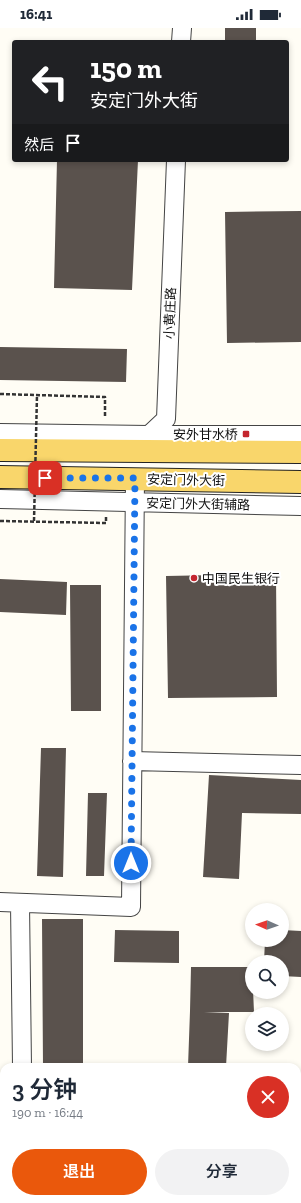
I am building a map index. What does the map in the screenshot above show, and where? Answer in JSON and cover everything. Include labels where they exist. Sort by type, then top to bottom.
[{"type":"main road","points":[[0,450],[301,452]]},
{"type":"main road","name":"安定门外大街","points":[[0,477],[135,478],[301,482]]},
{"type":"street","points":[[181,40],[182,28]]},
{"type":"street","name":"小黄庄路","points":[[132,451],[166,419],[176,162]]},
{"type":"street","points":[[0,433],[301,435]]},
{"type":"street","points":[[0,902],[131,907],[135,478]]},
{"type":"street","name":"安定门外大街辅路","points":[[0,499],[301,506]]},
{"type":"street","points":[[132,761],[301,765]]},
{"type":"street","points":[[20,903],[22,1063]]},
{"type":"path","points":[[0,394],[105,397]]},
{"type":"path","points":[[34,522],[37,395]]},
{"type":"path","points":[[0,522],[106,523]]},
{"type":"building","points":[[225,28],[256,28],[256,40],[225,40]]},
{"type":"building","points":[[57,162],[138,162],[132,290],[54,288]]},
{"type":"building","points":[[301,211],[301,342],[227,343],[225,212]]},
{"type":"building","points":[[0,347],[127,349],[126,382],[0,380]]},
{"type":"building","points":[[276,574],[277,697],[168,698],[166,576]]},
{"type":"building","points":[[0,579],[67,582],[66,615],[0,612]]},
{"type":"building","points":[[70,585],[101,585],[101,711],[71,711]]},
{"type":"building","points":[[41,748],[66,748],[63,877],[37,876]]},
{"type":"building","points":[[209,775],[301,780],[301,814],[242,813],[239,879],[203,877]]},
{"type":"building","points":[[88,793],[107,793],[104,876],[86,876]]},
{"type":"building","points":[[42,919],[83,919],[83,1063],[43,1063]]},
{"type":"building","points":[[115,930],[179,931],[179,963],[114,962]]},
{"type":"building","points":[[289,930],[301,931],[301,977],[289,976],[289,955],[264,955],[265,947],[289,947]]},
{"type":"building","points":[[191,967],[245,967],[245,999],[253,999],[254,1007],[245,1007],[245,1012],[204,1012],[229,1013],[226,1063],[188,1063]]},
{"type":"place","name":"安外甘水桥","points":[[246,434]]},
{"type":"place","name":"中国民生银行","points":[[194,578]]},
{"type":"route","points":[[45,478],[135,478],[131,863]]}]
